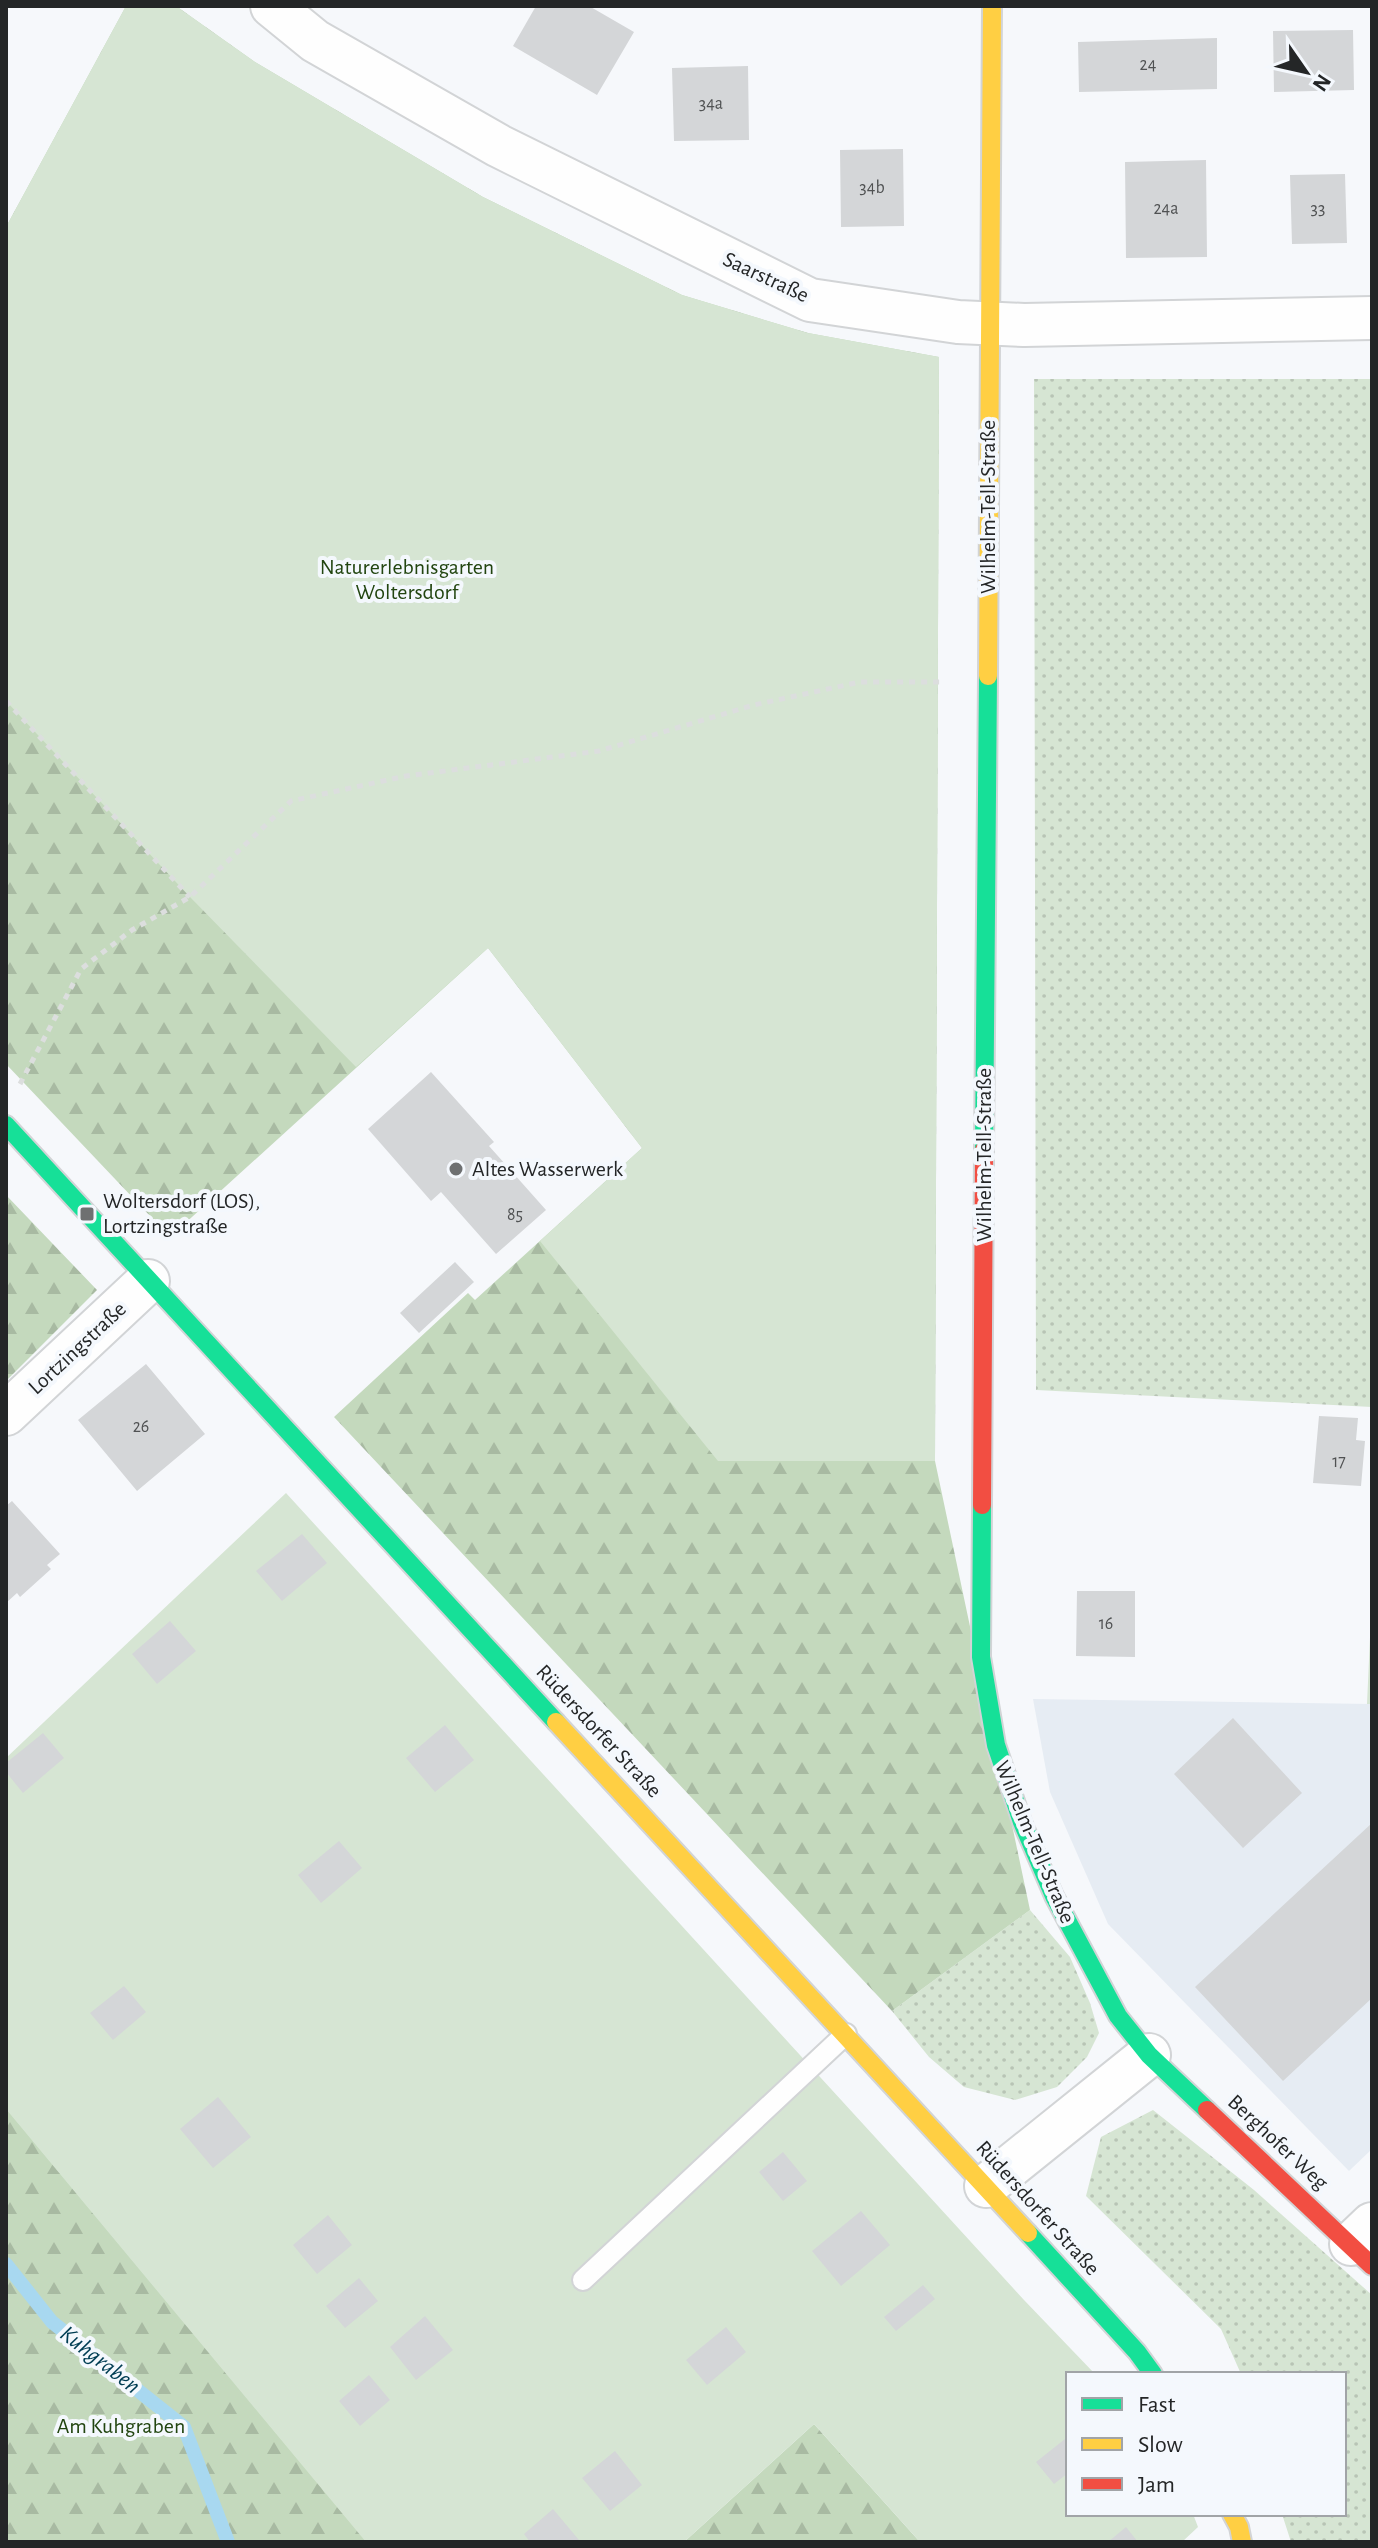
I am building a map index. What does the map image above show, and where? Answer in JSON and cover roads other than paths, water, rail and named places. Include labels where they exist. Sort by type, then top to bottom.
[{"type":"street","name":"Saarstraße","points":[[272,6],[315,41],[499,146],[810,300],[958,322],[1040,325],[1372,318]]},
{"type":"street","name":"Wilhelm-Tell-Straße","points":[[992,6],[981,1657],[996,1745],[1022,1822],[1054,1896],[1118,2016],[1149,2055]]},
{"type":"street","name":"Rüdersdorfer Straße","points":[[6,1125],[986,2186],[1137,2352],[1152,2372]]},
{"type":"street","name":"Lortzingstraße","points":[[6,1414],[148,1281]]},
{"type":"street","points":[[986,2186],[1149,2055]]},
{"type":"street","name":"Berghofer Weg","points":[[1149,2055],[1365,2245]]},
{"type":"street","points":[[1233,2516],[1242,2542]]},
{"type":"lane","points":[[583,2280],[846,2034]]},
{"type":"waterway","name":"Kuhgraben","points":[[6,2264],[52,2322],[184,2427],[228,2542]]},
{"type":"place","name":"Altes Wasserwerk","points":[[456,1169]]},
{"type":"place","name":"Woltersdorf (LOS), Lortzingstraße","points":[[87,1214]]},
{"type":"park label","name":"Naturerlebnisgarten Woltersdorf","points":[[407,580]]},
{"type":"park label","name":"Am Kuhgraben","points":[[121,2426]]}]
